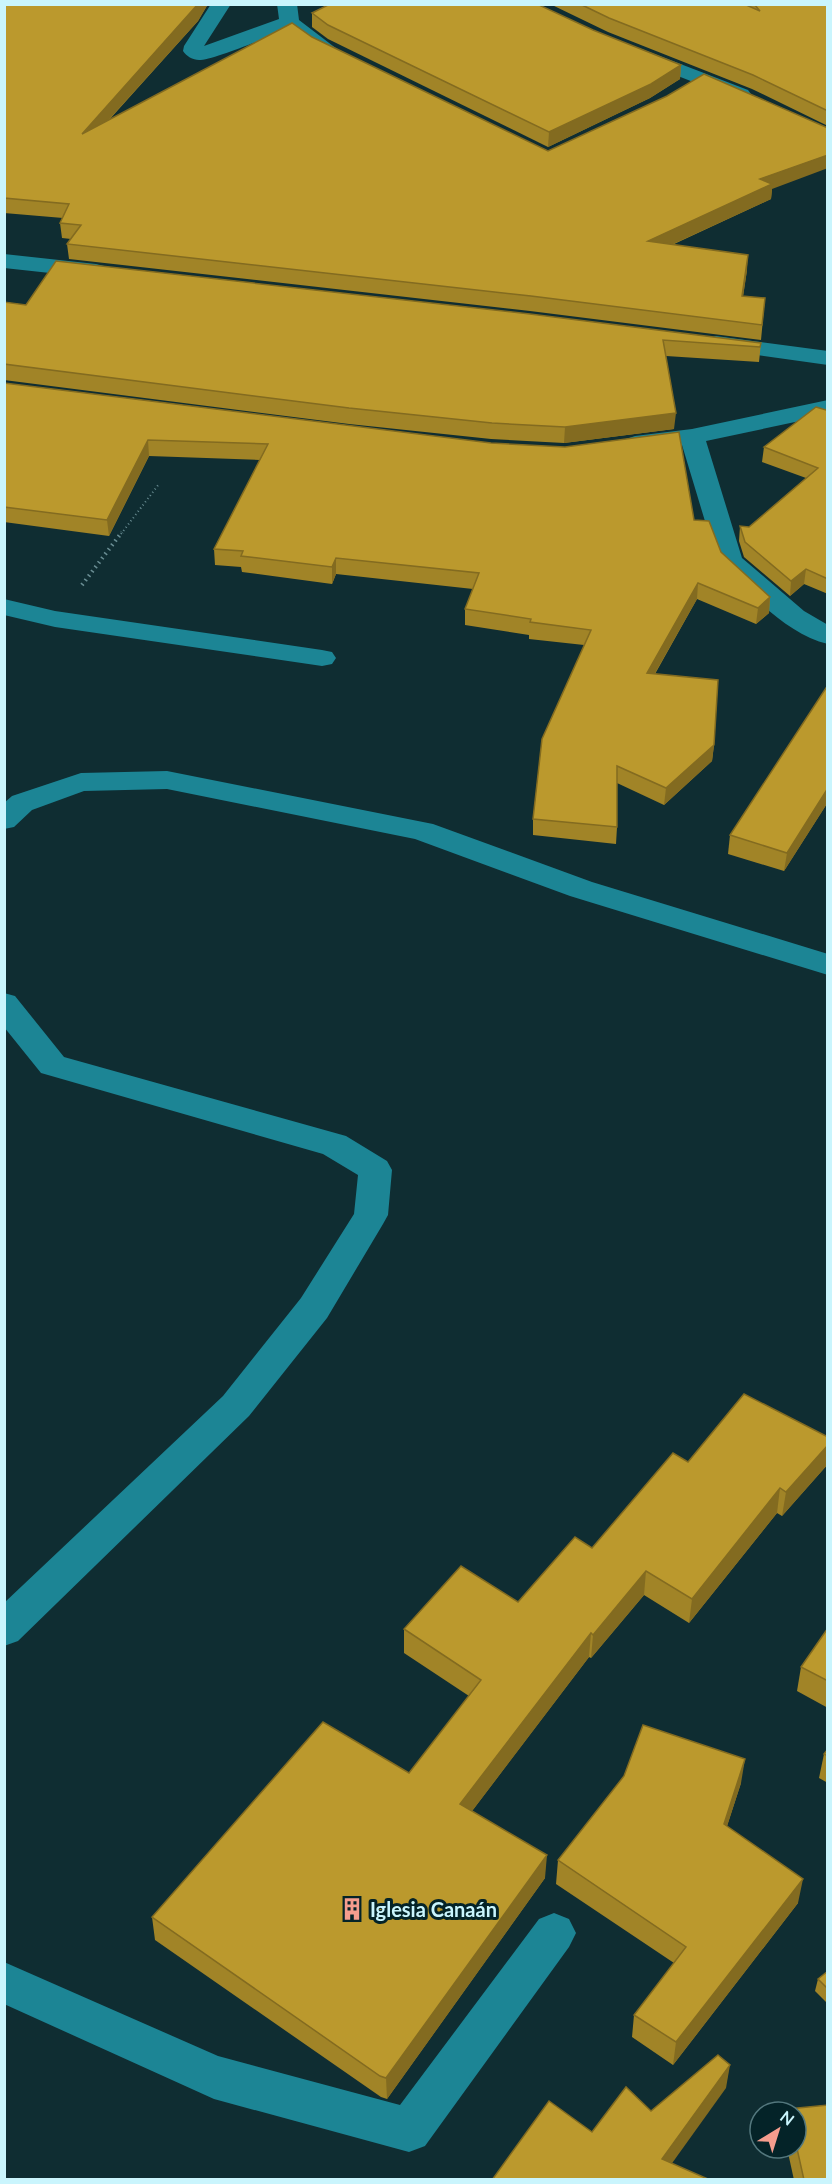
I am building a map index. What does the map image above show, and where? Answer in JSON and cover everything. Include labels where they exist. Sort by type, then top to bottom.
[{"type":"street","points":[[221,4],[193,51],[200,54],[288,13],[320,45],[341,55]]},
{"type":"street","points":[[620,46],[754,100]]},
{"type":"street","points":[[675,94],[702,78]]},
{"type":"street","points":[[4,261],[123,274]]},
{"type":"street","points":[[698,340],[828,358]]},
{"type":"street","points":[[611,447],[692,436],[828,407]]},
{"type":"street","points":[[692,436],[730,561],[794,617],[828,636]]},
{"type":"street","points":[[4,607],[55,619],[322,658]]},
{"type":"street","points":[[4,820],[22,802],[81,782],[167,780],[422,831],[581,889],[828,964]]},
{"type":"street","points":[[4,1004],[53,1065],[334,1146],[375,1170],[371,1215],[314,1308],[236,1406],[4,1629]]},
{"type":"street","points":[[4,1982],[214,2078],[409,2130],[554,1934]]},
{"type":"path","points":[[55,619],[159,484]]},
{"type":"building","points":[[4,4],[198,4],[82,134],[292,23],[312,37],[548,151],[667,96],[704,74],[828,128],[828,155],[760,179],[772,184],[648,241],[748,255],[742,296],[765,298],[762,325],[531,296],[67,244],[81,225],[60,223],[69,204],[4,198]]},
{"type":"building","points":[[330,4],[537,4],[593,30],[681,65],[651,84],[549,132],[328,25],[312,13]]},
{"type":"building","points":[[580,4],[744,4],[760,11],[754,4],[824,4],[828,6],[828,111],[753,75],[609,18]]},
{"type":"building","points":[[56,261],[530,314],[761,343],[760,347],[663,340],[676,413],[565,427],[492,423],[349,408],[4,364],[4,302],[26,305]]},
{"type":"building","points":[[4,383],[491,443],[565,447],[679,432],[694,520],[709,521],[721,552],[770,597],[758,608],[698,583],[647,673],[718,680],[714,745],[666,788],[617,766],[617,827],[533,819],[542,739],[591,630],[530,622],[531,619],[465,609],[479,573],[336,558],[332,567],[241,556],[243,551],[214,549],[268,444],[148,440],[107,520],[4,507]]},
{"type":"building","points":[[816,407],[828,409],[828,579],[806,569],[791,581],[745,542],[740,526],[749,527],[818,468],[764,447]]},
{"type":"building","points":[[826,688],[828,689],[828,788],[787,853],[730,835]]},
{"type":"building","points":[[744,1394],[828,1437],[828,1445],[786,1492],[780,1488],[692,1599],[646,1571],[593,1635],[591,1633],[460,1804],[547,1855],[386,2078],[152,1917],[323,1722],[409,1773],[481,1680],[404,1629],[461,1566],[518,1602],[575,1537],[592,1548],[673,1453],[688,1462]]},
{"type":"building","points":[[828,1628],[828,1681],[801,1667]]},
{"type":"building","points":[[643,1725],[745,1759],[724,1824],[803,1879],[676,2042],[634,2015],[686,1947],[558,1860],[624,1776]]},
{"type":"building","points":[[828,1971],[828,1989],[818,1979]]},
{"type":"building","points":[[718,2055],[730,2065],[662,2159],[710,2180],[492,2180],[549,2101],[592,2132],[626,2087],[651,2111]]},
{"type":"building","points":[[828,2105],[828,2180],[804,2180],[800,2160],[808,2160],[808,2107]]},
{"type":"place","name":"Iglesia Canaán","points":[[352,1909]]}]
